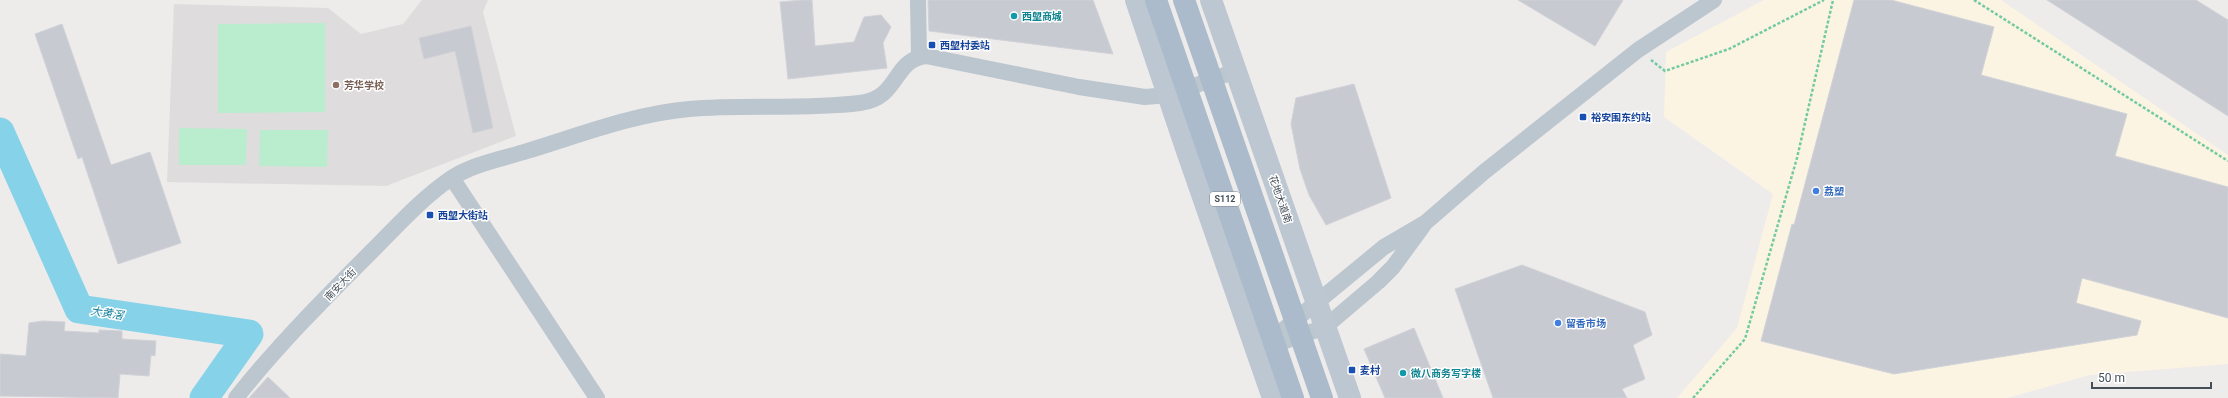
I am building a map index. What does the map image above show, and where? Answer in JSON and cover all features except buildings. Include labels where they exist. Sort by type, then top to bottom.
[{"type":"main road","points":[[1136,0],[1273,398]]},
{"type":"main road","name":"S112","points":[[1156,0],[1293,398]]},
{"type":"main road","name":"S112","points":[[1184,0],[1322,398]]},
{"type":"main road","name":"花地大道南","points":[[1211,0],[1350,398]]},
{"type":"street","points":[[918,0],[919,56],[926,56],[1110,93],[1145,97],[1168,95],[1236,71]]},
{"type":"street","points":[[1257,351],[1325,327],[1383,277],[1425,223],[1484,172],[1638,50],[1714,0]]},
{"type":"street","name":"南安大街","points":[[236,398],[304,322],[359,264],[411,212],[452,178],[504,158],[631,119],[663,112],[690,109],[828,106],[874,100],[888,91],[905,65],[911,59],[919,56]]},
{"type":"street","points":[[452,178],[597,398]]},
{"type":"street","points":[[1257,351],[1384,246],[1425,223]]},
{"type":"path","points":[[1638,50],[1666,71],[1729,48],[1824,0]]},
{"type":"path","points":[[1693,398],[1745,339],[1797,158],[1833,0]]},
{"type":"path","points":[[1974,0],[2228,161]]},
{"type":"shaded area","name":"芳华学校","points":[[422,0],[488,0],[483,12],[516,136],[386,186],[167,182],[174,4],[328,8],[361,34],[403,24]]},
{"type":"shaded area","points":[[1764,0],[2001,0],[2228,155],[2228,364],[2090,375],[2007,398],[1677,398],[1737,328],[1773,194],[1664,117],[1666,52]]},
{"type":"green space","points":[[325,23],[325,112],[218,113],[218,24]]},
{"type":"green space","points":[[179,128],[247,129],[246,165],[179,165]]},
{"type":"green space","points":[[260,130],[328,130],[327,167],[259,166]]},
{"type":"waterway","name":"大黄滘","points":[[0,132],[79,309],[249,334],[204,398]]},
{"type":"place","name":"西塱商城","points":[[1014,16]]},
{"type":"place","name":"西塱村委站","points":[[932,45]]},
{"type":"place","name":"芳华学校","points":[[336,85]]},
{"type":"place","name":"裕安围东约站","points":[[1583,117]]},
{"type":"place","name":"荔塑","points":[[1816,191]]},
{"type":"place","name":"西塱大街站","points":[[430,215]]},
{"type":"place","name":"留香市场","points":[[1558,323]]},
{"type":"place","name":"麦村","points":[[1352,370]]},
{"type":"place","name":"微八商务写字楼","points":[[1403,373]]}]
